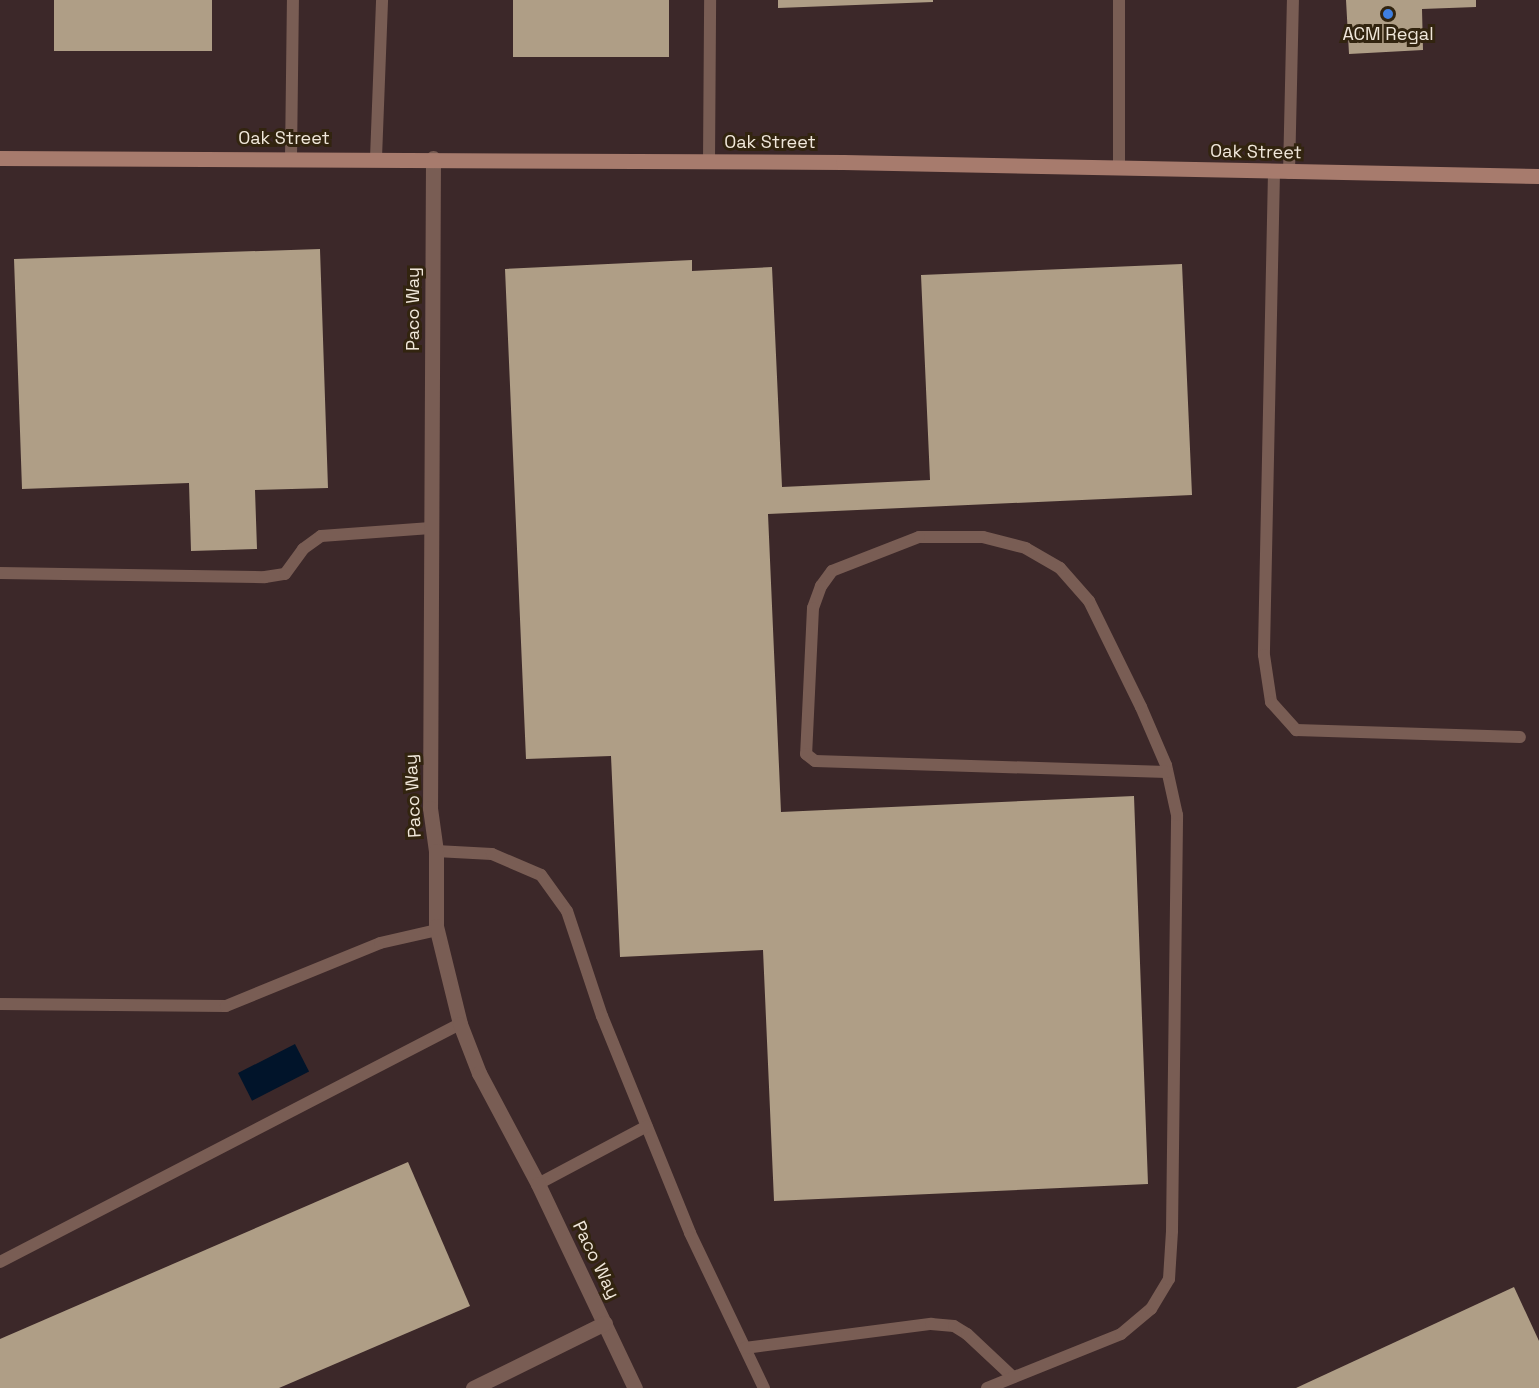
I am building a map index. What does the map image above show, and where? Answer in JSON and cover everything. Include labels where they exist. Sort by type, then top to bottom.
[{"type":"street","name":"Oak Street","points":[[0,158],[433,158],[709,161],[1539,176]]},
{"type":"street","name":"Paco Way","points":[[433,158],[430,808],[436,851],[436,930],[460,1024],[479,1073],[538,1184],[635,1388]]},
{"type":"street","points":[[473,1388],[605,1323]]},
{"type":"lane","points":[[291,158],[293,0]]},
{"type":"lane","points":[[376,158],[382,0]]},
{"type":"lane","points":[[709,161],[710,0]]},
{"type":"lane","points":[[1119,0],[1119,168]]},
{"type":"lane","points":[[1293,0],[1282,172],[1264,655],[1271,702],[1296,730],[1520,737]]},
{"type":"lane","points":[[0,573],[265,577],[285,574],[303,549],[321,536],[432,528]]},
{"type":"lane","points":[[987,1388],[1121,1334],[1151,1310],[1169,1280],[1172,1231],[1177,815],[1167,772],[1141,707],[1089,601],[1060,568],[1026,548],[983,537],[919,537],[832,571],[822,586],[813,608],[806,754],[815,762],[1167,772]]},
{"type":"lane","points":[[436,851],[492,854],[541,875],[567,911],[602,1016],[690,1233],[764,1388]]},
{"type":"lane","points":[[0,1004],[226,1006],[381,943],[436,930]]},
{"type":"lane","points":[[0,1262],[460,1024]]},
{"type":"lane","points":[[538,1184],[647,1126]]},
{"type":"lane","points":[[745,1348],[900,1326],[954,1326],[967,1334],[1013,1377]]},
{"type":"shaded area","points":[[0,0],[1539,0],[1539,1388],[0,1388]]},
{"type":"water","points":[[295,1044],[309,1072],[252,1101],[238,1073]]},
{"type":"building","points":[[54,0],[212,0],[212,51],[54,51]]},
{"type":"building","points":[[513,0],[669,0],[669,57],[513,57]]},
{"type":"building","points":[[778,0],[933,0],[933,2],[778,8]]},
{"type":"building","points":[[1346,0],[1476,0],[1476,7],[1422,9],[1423,50],[1349,54]]},
{"type":"building","points":[[320,249],[328,488],[255,490],[257,549],[191,551],[189,483],[22,489],[14,259]]},
{"type":"building","points":[[692,260],[692,271],[772,267],[782,487],[930,480],[921,275],[1182,264],[1192,495],[768,514],[781,812],[1134,796],[1148,1184],[774,1201],[763,950],[620,957],[611,756],[526,759],[505,269]]},
{"type":"building","points":[[408,1162],[470,1306],[279,1388],[0,1388],[0,1339]]},
{"type":"building","points":[[1514,1287],[1539,1341],[1539,1388],[1296,1388]]},
{"type":"place","name":"ACM Regal","points":[[1388,14]]}]
